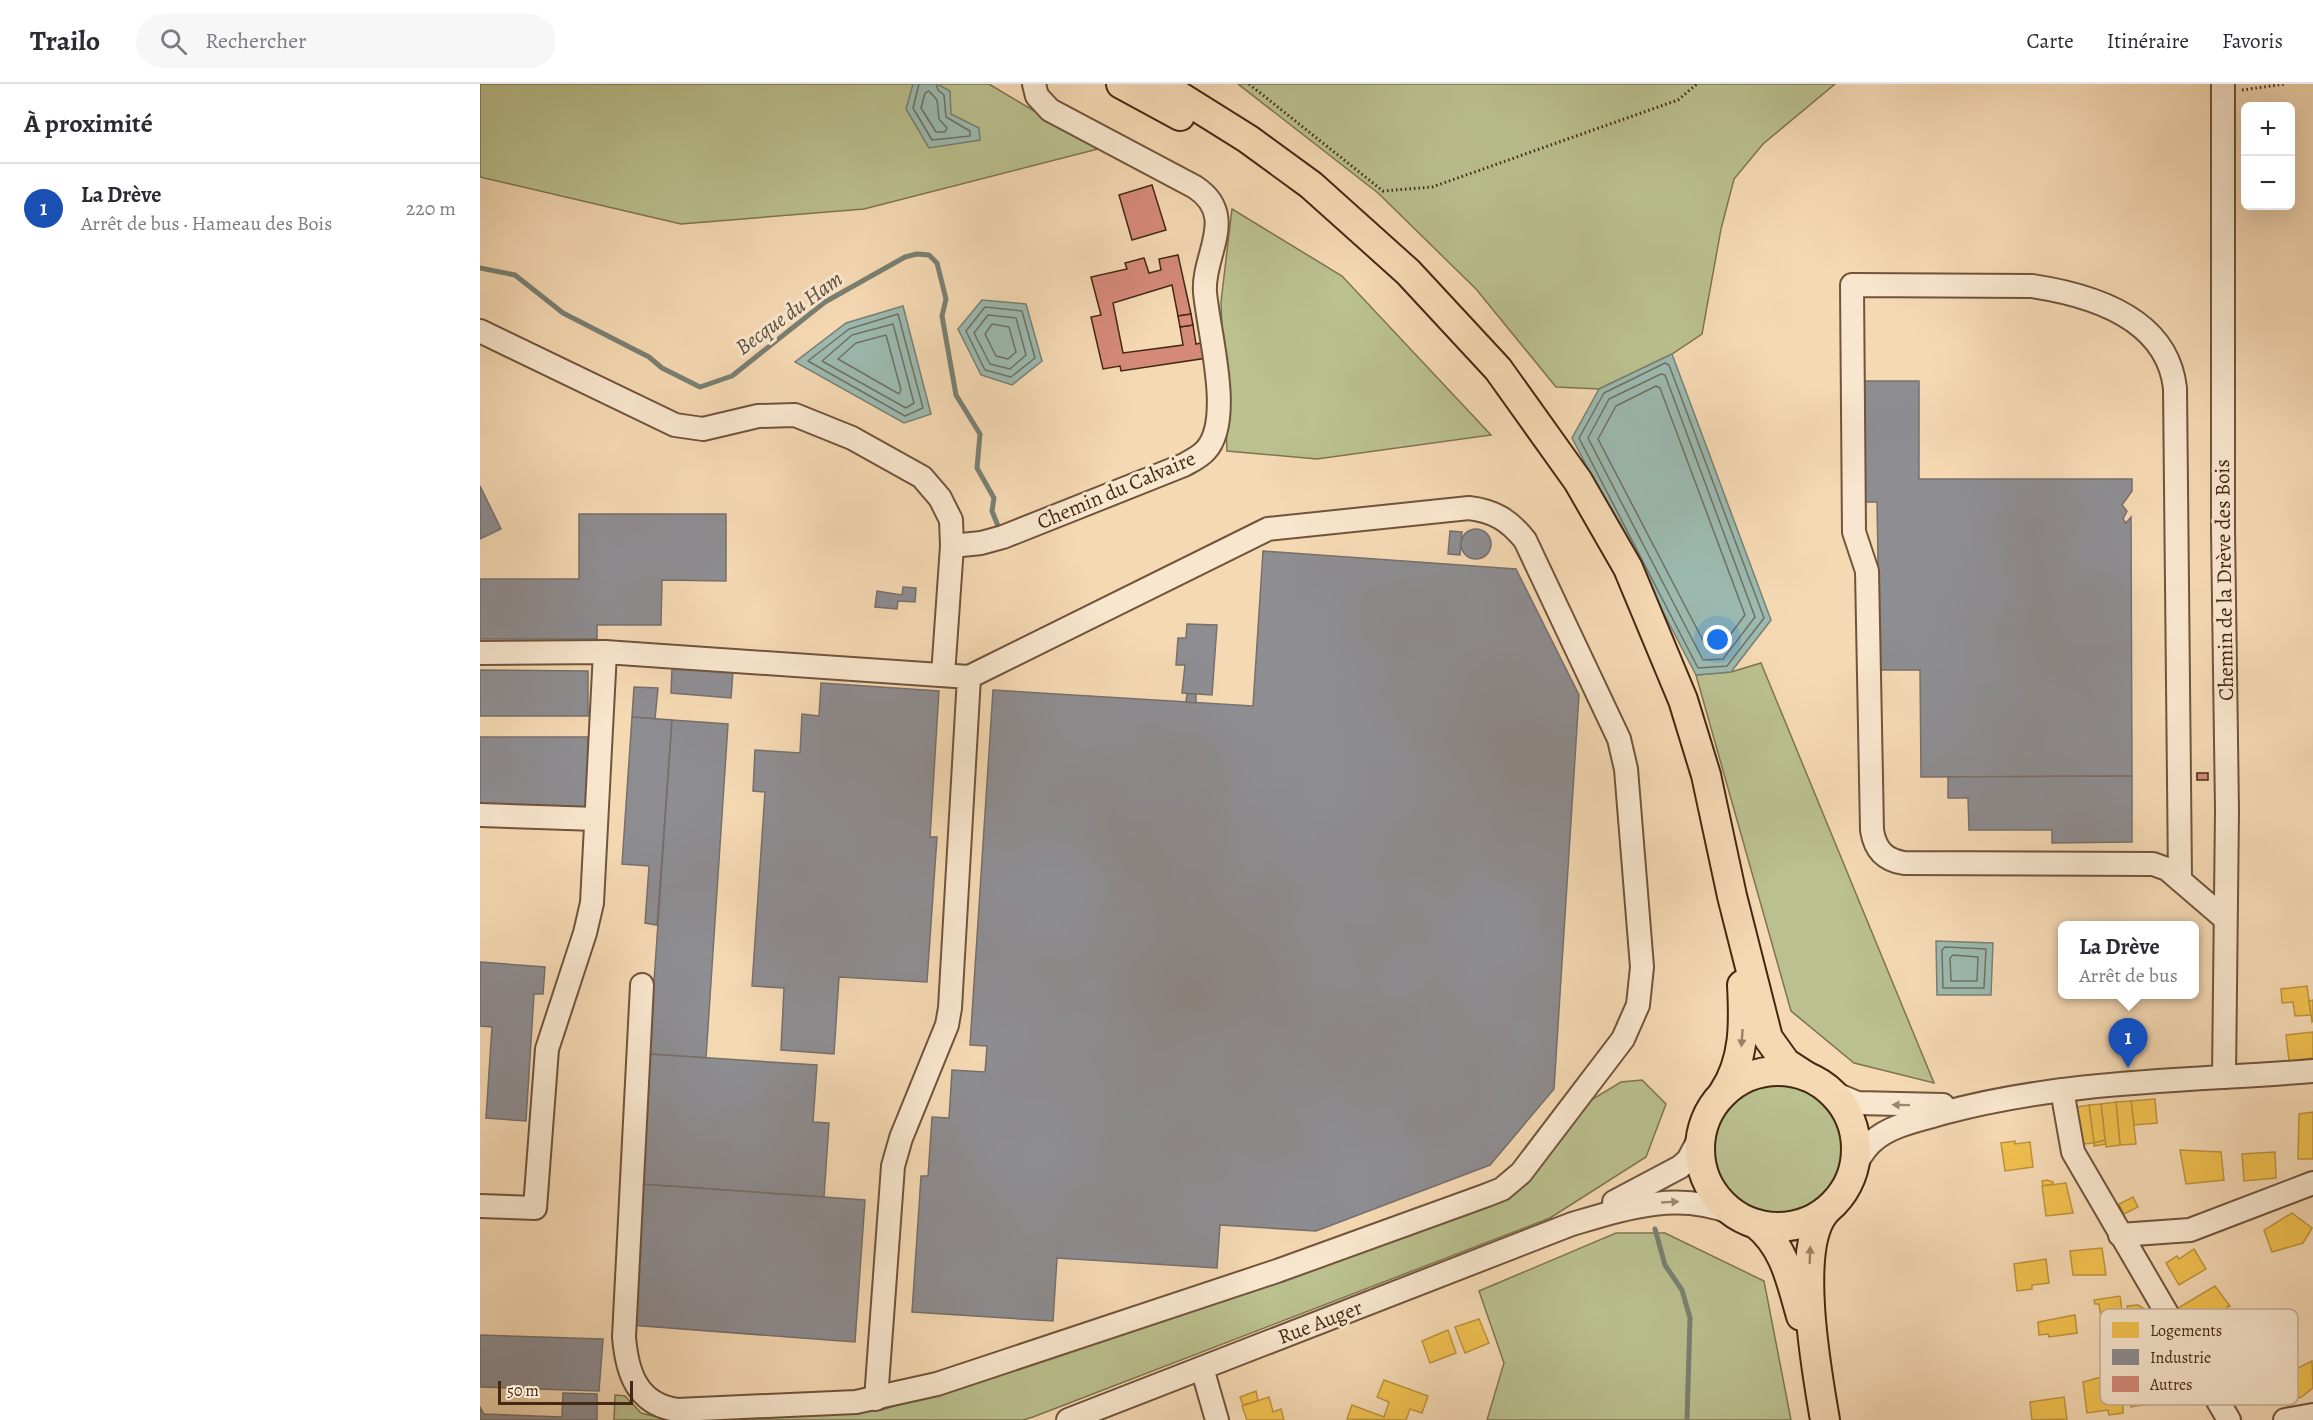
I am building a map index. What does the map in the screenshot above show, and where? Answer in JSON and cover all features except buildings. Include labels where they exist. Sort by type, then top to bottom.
[{"type":"main road","points":[[1121,84],[1274,171],[1364,233]]},
{"type":"main road","points":[[1161,84],[1276,158],[1329,200],[1422,286],[1491,361],[1547,435],[1607,529],[1647,610],[1683,700],[1706,775],[1732,896],[1768,1038],[1786,1063],[1831,1092],[1843,1106],[1854,1131],[1856,1149],[1853,1168],[1843,1192],[1824,1212],[1814,1229],[1810,1256],[1818,1376],[1825,1420]]},
{"type":"main road","points":[[1732,896],[1742,983],[1743,1037],[1737,1070],[1706,1117],[1701,1136],[1700,1156],[1704,1175],[1712,1192],[1774,1240],[1786,1265],[1818,1376]]},
{"type":"main road","points":[[1723,1093],[1739,1081],[1757,1074],[1786,1071],[1806,1076]]},
{"type":"main road","points":[[1744,1219],[1792,1226],[1824,1212]]},
{"type":"street","name":"Chemin du Calvaire","points":[[952,546],[1003,537],[1184,465],[1207,450],[1216,424],[1218,380],[1205,291],[1217,233],[1213,206],[1195,187],[1050,110],[1037,96],[1034,84]]},
{"type":"street","name":"Chemin de la Drève des Bois","points":[[2223,86],[2223,507],[2227,810],[2224,1077]]},
{"type":"street","points":[[2180,879],[2175,388],[2174,376],[2164,353],[2143,327],[2122,312],[2102,303],[2056,290],[2032,286],[1852,285],[1854,532],[1867,571],[1872,830],[1877,847],[1887,858],[1904,862],[2163,866],[2180,879],[2224,925]]},
{"type":"street","points":[[480,331],[685,429],[703,429],[758,416],[784,414],[804,417],[830,428],[922,477],[948,510],[952,546],[943,675]]},
{"type":"street","points":[[480,653],[605,652],[969,677],[1268,530],[1469,508],[1495,513],[1507,520],[1525,540],[1619,739],[1626,769],[1641,949],[1641,988],[1638,1005],[1623,1039],[1521,1173],[1502,1189],[1255,1279],[937,1384],[876,1399],[830,1404],[677,1410],[652,1402],[632,1381],[624,1337],[642,985]]},
{"type":"street","points":[[480,1206],[535,1208],[547,1049],[589,918],[605,652]]},
{"type":"street","points":[[876,1399],[893,1166],[901,1138],[944,1032],[950,1008],[969,677]]},
{"type":"street","points":[[480,815],[596,819]]},
{"type":"street","points":[[2145,864],[2224,925]]},
{"type":"street","points":[[1853,1168],[1864,1151],[1882,1135],[1896,1128],[1980,1103],[2062,1090],[2149,1080],[2313,1071]]},
{"type":"street","points":[[2062,1090],[2073,1152],[2164,1309]]},
{"type":"street","points":[[1831,1092],[1845,1100],[1873,1105],[1980,1103]]},
{"type":"street","name":"Rue Auger","points":[[1572,1224],[1670,1174],[1688,1160],[1701,1136]]},
{"type":"street","points":[[2120,1235],[2190,1230],[2313,1183]]},
{"type":"street","name":"Rue Auger","points":[[1068,1420],[1572,1224],[1624,1209],[1669,1201],[1700,1202],[1744,1219]]},
{"type":"street","points":[[1202,1368],[1217,1420]]},
{"type":"street","points":[[2220,1405],[2229,1420]]},
{"type":"street","points":[[2285,1420],[2313,1415]]},
{"type":"street","points":[[2224,1420],[2229,1420]]},
{"type":"path","points":[[1249,84],[1383,191],[1432,187],[1678,100],[1697,84]]},
{"type":"path","points":[[2223,86],[2244,90],[2285,84]]},
{"type":"green space","points":[[480,84],[989,84],[1098,149],[864,209],[681,224],[480,177]]},
{"type":"green space","points":[[1238,84],[1835,84],[1763,144],[1734,179],[1721,229],[1702,334],[1672,354],[1599,389],[1556,387],[1476,289],[1378,193]]},
{"type":"green space","points":[[1232,209],[1342,276],[1491,435],[1317,459],[1227,451],[1221,302]]},
{"type":"green space","points":[[1761,663],[1934,1083],[1854,1063],[1791,1011],[1696,675],[1731,672]]},
{"type":"green space","points":[[1642,1080],[1666,1104],[1646,1157],[1550,1218],[1033,1417],[1023,1420],[679,1420],[882,1410],[1467,1212],[1591,1100],[1621,1082]]},
{"type":"green space","points":[[1777,1085],[1802,1090],[1824,1104],[1838,1126],[1843,1151],[1838,1176],[1824,1198],[1802,1212],[1777,1217],[1752,1212],[1730,1198],[1716,1176],[1711,1151],[1716,1126],[1730,1104],[1752,1090]]},
{"type":"green space","points":[[1616,1233],[1665,1233],[1764,1281],[1791,1420],[1487,1420],[1504,1363],[1479,1291]]},
{"type":"green space","points":[[615,1395],[625,1396],[641,1413],[668,1420],[614,1420]]},
{"type":"water","points":[[913,84],[937,84],[950,91],[951,114],[979,128],[980,140],[929,148],[906,109]]},
{"type":"water","points":[[982,300],[1026,304],[1042,361],[1012,385],[981,375],[958,329]]},
{"type":"water","points":[[903,306],[931,414],[904,423],[795,362],[846,323]]},
{"type":"water","points":[[1672,354],[1771,620],[1731,672],[1696,675],[1572,438],[1599,389]]},
{"type":"water","points":[[1936,941],[1993,943],[1991,995],[1937,995]]},
{"type":"waterway","name":"Becque du Ham","points":[[480,268],[515,275],[563,313],[649,357],[662,368],[700,387],[732,376],[825,302],[905,257],[917,254],[929,255],[937,263],[946,299],[942,316],[956,395],[980,434],[977,468],[994,498],[992,511],[998,526]]},
{"type":"waterway","name":"Becque du Ham","points":[[1655,1229],[1665,1265],[1682,1290],[1690,1318],[1687,1420]]},
{"type":"place","name":"La Drève","points":[[2128,1068]]}]
